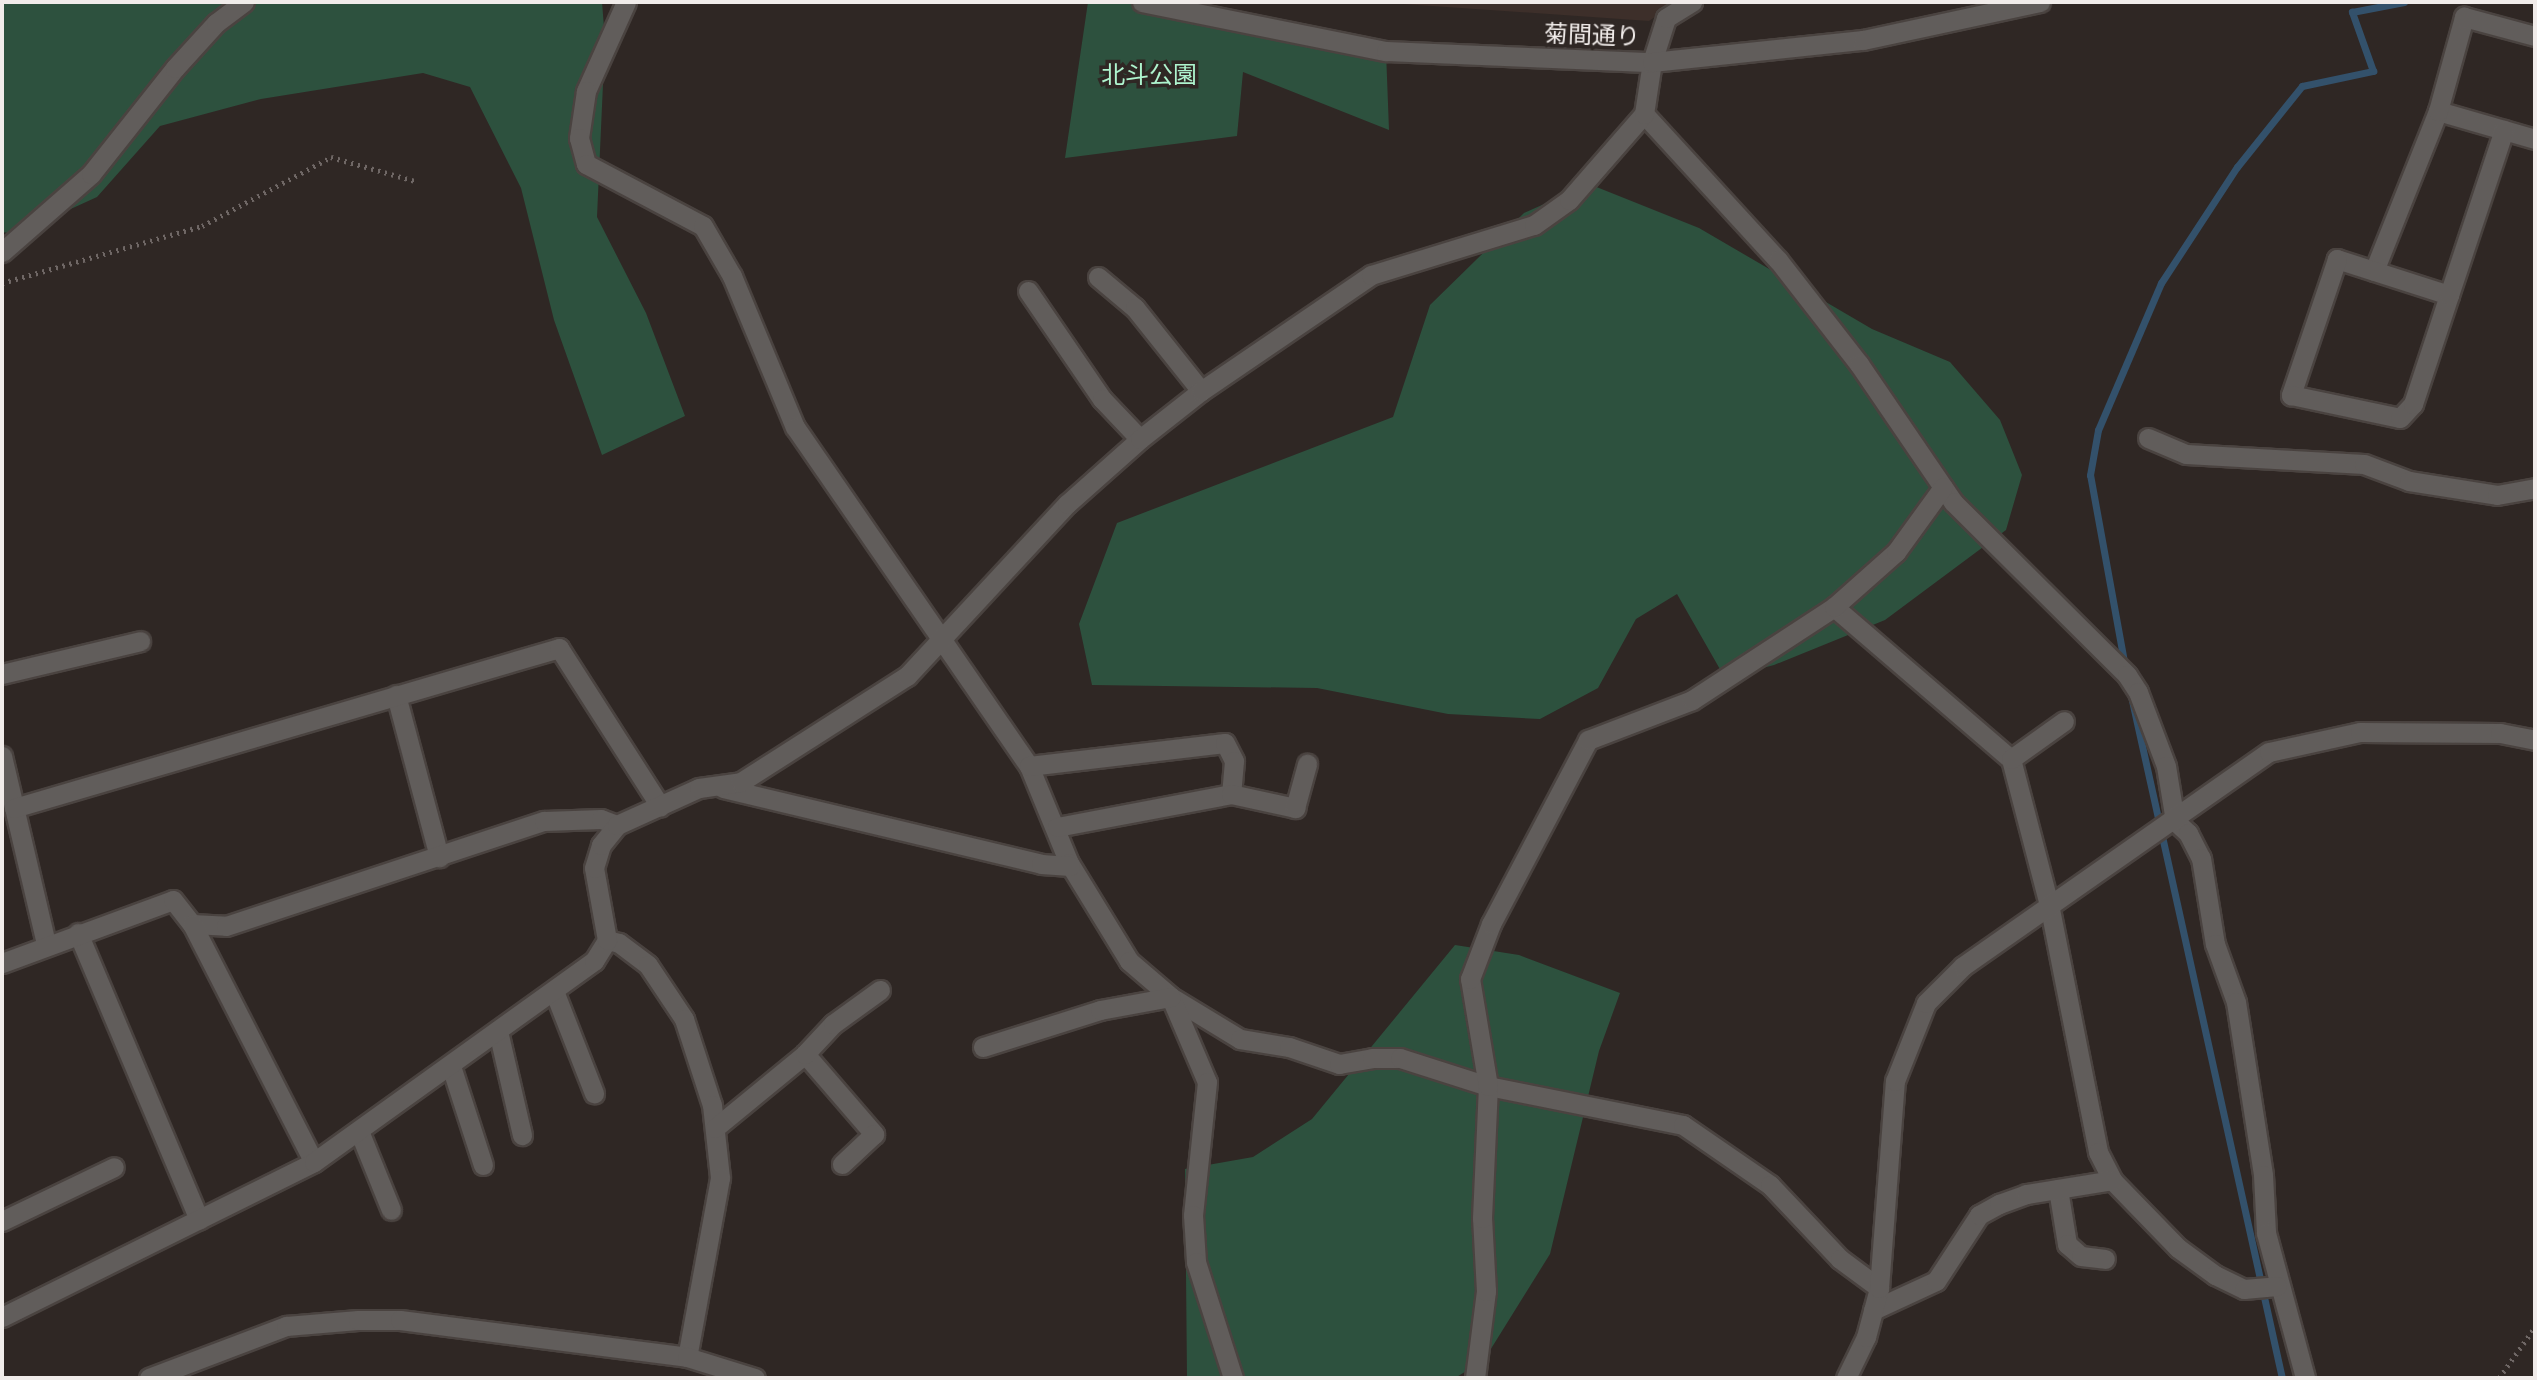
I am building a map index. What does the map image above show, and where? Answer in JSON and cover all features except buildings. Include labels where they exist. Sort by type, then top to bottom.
[{"type":"street","points":[[2,252],[92,174],[175,68],[216,23],[244,2]]},
{"type":"street","points":[[626,2],[586,91],[579,138],[586,164],[703,226],[732,276],[795,426],[944,638],[1029,766],[1057,827],[1070,866],[1129,961],[1171,997],[1240,1039],[1289,1047],[1339,1064],[1371,1058],[1400,1058],[1488,1086],[1683,1125],[1770,1185],[1839,1259],[1879,1288]]},
{"type":"street","name":"菊間通り","points":[[1142,2],[1386,51],[1652,62],[1863,40],[2040,2]]},
{"type":"street","points":[[2,1317],[314,1162],[594,961],[607,940],[594,867],[601,845],[617,825],[714,786],[741,782],[907,676],[1067,504],[1140,439],[1200,391],[1371,275],[1534,225],[1569,200],[1644,114],[1652,62],[1666,18],[1692,2]]},
{"type":"street","points":[[2374,271],[2438,111],[2464,17],[2535,37]]},
{"type":"street","points":[[2438,111],[2535,139]]},
{"type":"street","points":[[1644,114],[1779,260],[1860,364],[1943,487],[2060,613],[2127,675],[2138,692],[2166,766],[2175,821],[2188,833],[2201,858],[2215,944],[2236,1002],[2277,1286],[2305,1378]]},
{"type":"street","points":[[2449,295],[2337,260],[2291,395],[2400,418],[2413,404],[2504,130]]},
{"type":"street","points":[[1098,277],[1135,308],[1200,391]]},
{"type":"street","points":[[1028,291],[1102,399],[1140,439]]},
{"type":"street","points":[[2148,438],[2186,454],[2364,464],[2409,481],[2497,495],[2535,488]]},
{"type":"street","points":[[1475,1378],[1486,1291],[1482,1194],[1488,1086],[1470,979],[1491,924],[1588,740],[1692,700],[1834,607],[1896,552],[1943,487]]},
{"type":"street","points":[[1834,607],[2011,759],[2050,909],[2098,1152],[2112,1180],[2178,1248],[2215,1275],[2244,1289],[2277,1286]]},
{"type":"street","points":[[2,674],[140,641]]},
{"type":"street","points":[[14,808],[559,648],[660,806]]},
{"type":"street","points":[[396,695],[439,857]]},
{"type":"street","points":[[2011,759],[2064,721]]},
{"type":"street","points":[[1846,1378],[1879,1288],[1895,1081],[1906,1045],[1926,1003],[1963,966],[2050,909],[2269,752],[2360,733],[2500,733],[2535,740]]},
{"type":"street","points":[[1029,766],[1225,743],[1234,761],[1231,794]]},
{"type":"street","points":[[2,756],[46,944]]},
{"type":"street","points":[[1057,827],[1231,794],[1295,808],[1307,764]]},
{"type":"street","points":[[714,786],[1041,864],[1070,866]]},
{"type":"street","points":[[192,924],[226,926],[544,821],[601,819],[617,825]]},
{"type":"street","points":[[2,963],[46,944],[173,900],[192,924],[314,1162]]},
{"type":"street","points":[[78,933],[199,1219]]},
{"type":"street","points":[[607,940],[619,943],[648,965],[684,1019],[699,1059],[715,1128],[719,1191],[687,1357]]},
{"type":"street","points":[[715,1128],[805,1054],[833,1024],[880,990]]},
{"type":"street","points":[[554,991],[594,1093]]},
{"type":"street","points":[[983,1047],[1100,1010],[1171,997]]},
{"type":"street","points":[[1171,997],[1207,1082],[1193,1214],[1196,1262],[1233,1378]]},
{"type":"street","points":[[498,1031],[522,1135]]},
{"type":"street","points":[[805,1054],[874,1135],[842,1164]]},
{"type":"street","points":[[451,1066],[483,1165]]},
{"type":"street","points":[[359,1130],[391,1210]]},
{"type":"street","points":[[2,1221],[114,1167]]},
{"type":"street","points":[[1873,1310],[1936,1281],[1979,1215],[2026,1194],[2112,1180]]},
{"type":"street","points":[[2057,1189],[2067,1244],[2081,1256],[2105,1259]]},
{"type":"street","points":[[149,1378],[286,1326],[358,1320],[400,1320],[687,1357],[755,1378]]},
{"type":"path","points":[[2,283],[202,226],[331,157],[415,181]]},
{"type":"path","points":[[2499,1378],[2535,1327]]},
{"type":"shaded area","points":[[1374,2],[1677,2],[1649,21]]},
{"type":"green space","points":[[2,2],[602,2],[605,40],[597,217],[646,313],[685,416],[602,455],[554,320],[521,188],[470,87],[423,73],[261,99],[160,126],[97,197],[16,234],[2,232]]},
{"type":"green space","name":"北斗公園","points":[[1088,2],[1142,2],[1386,51],[1389,130],[1243,72],[1237,136],[1065,158]]},
{"type":"green space","points":[[1589,184],[1699,228],[1872,329],[1950,362],[2000,420],[2022,475],[2006,530],[1885,620],[1774,665],[1725,678],[1677,594],[1636,619],[1598,688],[1540,719],[1448,714],[1317,688],[1092,685],[1079,624],[1117,523],[1393,417],[1430,305],[1524,213]]},
{"type":"green space","points":[[1455,945],[1519,955],[1620,993],[1599,1051],[1550,1254],[1484,1360],[1455,1378],[1187,1378],[1185,1169],[1253,1157],[1312,1119]]},
{"type":"waterway","points":[[2125,667],[2090,475],[2098,430],[2161,283],[2237,167],[2302,86],[2373,71],[2352,12],[2404,2]]},
{"type":"waterway","points":[[2131,696],[2282,1378]]}]
